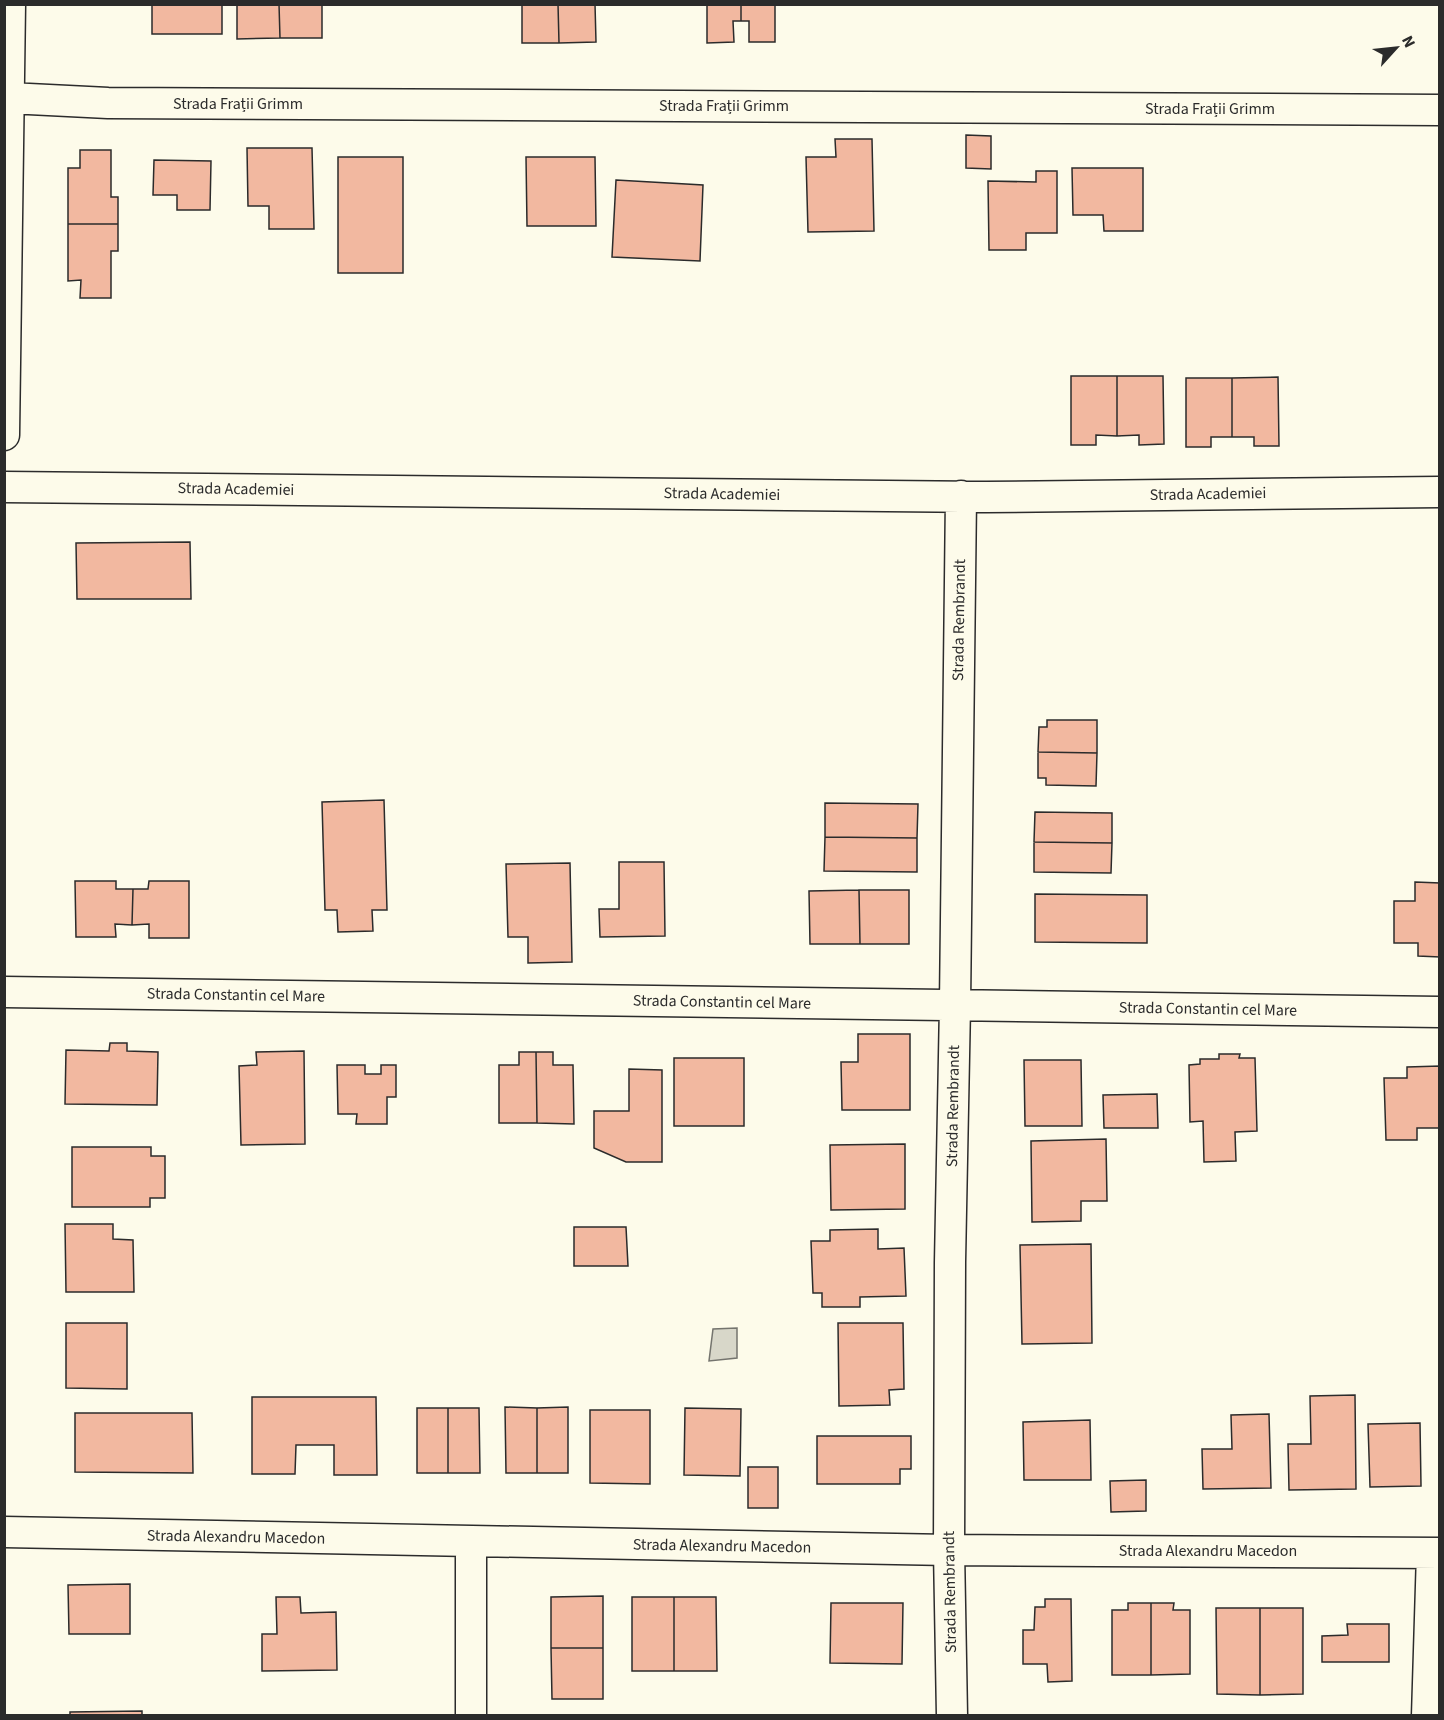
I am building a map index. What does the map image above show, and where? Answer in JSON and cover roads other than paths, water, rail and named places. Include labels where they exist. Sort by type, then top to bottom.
[{"type":"street","points":[[4,435],[10,4]]},
{"type":"street","name":"Strada Frații Grimm","points":[[9,98],[108,103],[1440,110]]},
{"type":"street","name":"Strada Academiei","points":[[4,487],[961,496],[1440,492]]},
{"type":"street","name":"Strada Rembrandt","points":[[952,1716],[950,1262],[961,496]]},
{"type":"street","name":"Strada Constantin cel Mare","points":[[4,992],[1440,1012]]},
{"type":"street","name":"Strada Alexandru Macedon","points":[[4,1532],[950,1550],[1436,1553]]},
{"type":"street","points":[[471,1541],[471,1716]]},
{"type":"street","points":[[1427,1716],[1436,1553]]}]
